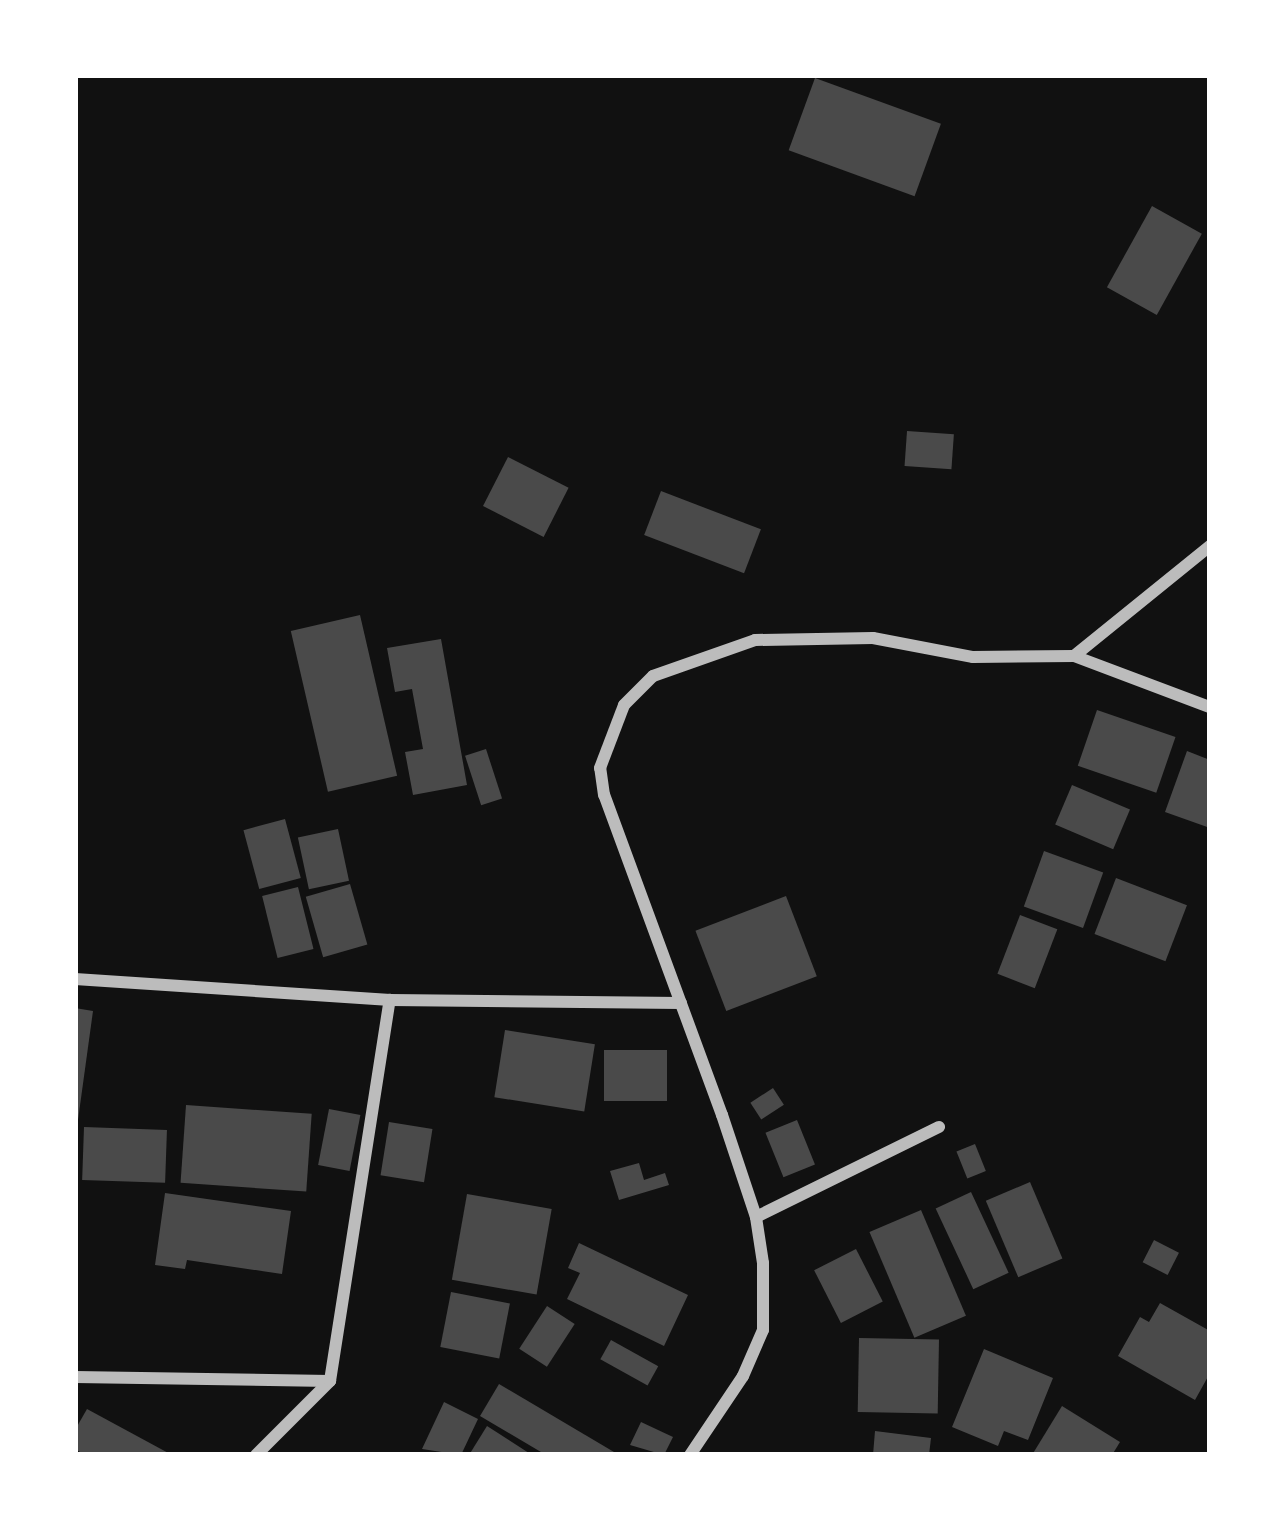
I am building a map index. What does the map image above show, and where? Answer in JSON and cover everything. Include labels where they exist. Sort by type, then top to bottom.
[{"type":"street","points":[[1075,656],[1210,546]]},
{"type":"street","points":[[690,1455],[742,1376],[763,1330],[756,1216],[612,820],[600,768],[624,705],[653,676],[755,640],[873,638],[973,657],[1075,656],[1210,707]]},
{"type":"street","points":[[75,979],[391,1000],[681,1003]]},
{"type":"street","points":[[256,1455],[330,1381],[391,1000]]},
{"type":"street","points":[[756,1216],[939,1127]]},
{"type":"street","points":[[75,1377],[330,1381]]},
{"type":"building","points":[[815,78],[941,124],[915,196],[789,150]]},
{"type":"building","points":[[1152,206],[1202,234],[1157,315],[1107,287]]},
{"type":"building","points":[[907,431],[954,434],[951,469],[905,466]]},
{"type":"building","points":[[508,457],[569,488],[544,537],[483,506]]},
{"type":"building","points":[[661,491],[761,529],[744,573],[644,535]]},
{"type":"building","points":[[360,615],[397,776],[328,792],[291,631]]},
{"type":"building","points":[[441,639],[467,785],[413,795],[405,752],[423,749],[412,689],[395,692],[387,648]]},
{"type":"building","points":[[1097,710],[1175,737],[1156,793],[1078,766]]},
{"type":"building","points":[[486,749],[502,798],[481,805],[465,756]]},
{"type":"building","points":[[1187,751],[1210,760],[1210,828],[1165,812]]},
{"type":"building","points":[[1072,785],[1130,810],[1113,849],[1055,825]]},
{"type":"building","points":[[285,819],[301,878],[259,889],[243,830]]},
{"type":"building","points":[[338,829],[349,881],[309,889],[298,838]]},
{"type":"building","points":[[1044,851],[1103,873],[1083,928],[1024,906]]},
{"type":"building","points":[[1116,878],[1187,905],[1165,961],[1094,934]]},
{"type":"building","points":[[350,884],[367,945],[323,957],[306,897]]},
{"type":"building","points":[[298,887],[313,949],[278,958],[262,896]]},
{"type":"building","points":[[786,896],[817,976],[726,1011],[695,931]]},
{"type":"building","points":[[1020,915],[1057,929],[1035,988],[997,974]]},
{"type":"building","points":[[75,1008],[93,1011],[78,1120],[75,1120]]},
{"type":"building","points":[[505,1030],[595,1044],[584,1111],[494,1097]]},
{"type":"building","points":[[604,1050],[667,1050],[667,1101],[604,1101]]},
{"type":"building","points":[[773,1088],[784,1105],[761,1119],[750,1103]]},
{"type":"building","points":[[186,1105],[312,1114],[306,1192],[181,1183]]},
{"type":"building","points":[[329,1109],[360,1115],[350,1171],[318,1165]]},
{"type":"building","points":[[797,1120],[815,1165],[783,1177],[765,1133]]},
{"type":"building","points":[[389,1122],[432,1129],[424,1182],[381,1175]]},
{"type":"building","points":[[84,1127],[167,1130],[165,1183],[82,1180]]},
{"type":"building","points":[[975,1144],[986,1171],[967,1178],[956,1151]]},
{"type":"building","points":[[639,1163],[644,1180],[665,1173],[669,1185],[619,1200],[610,1171]]},
{"type":"building","points":[[1030,1182],[1062,1258],[1018,1277],[986,1201]]},
{"type":"building","points":[[971,1192],[1009,1273],[973,1289],[936,1208]]},
{"type":"building","points":[[165,1193],[291,1211],[282,1274],[187,1260],[185,1269],[155,1265]]},
{"type":"building","points":[[467,1194],[552,1209],[537,1295],[452,1280]]},
{"type":"building","points":[[921,1210],[966,1316],[914,1338],[869,1232]]},
{"type":"building","points":[[1154,1240],[1179,1253],[1168,1275],[1143,1262]]},
{"type":"building","points":[[579,1243],[688,1295],[664,1346],[567,1299],[580,1273],[568,1268]]},
{"type":"building","points":[[856,1249],[883,1302],[841,1323],[814,1270]]},
{"type":"building","points":[[451,1292],[510,1303],[499,1358],[440,1347]]},
{"type":"building","points":[[1160,1303],[1210,1331],[1210,1373],[1195,1400],[1118,1356],[1140,1317],[1149,1322]]},
{"type":"building","points":[[547,1306],[575,1324],[547,1367],[519,1349]]},
{"type":"building","points":[[859,1338],[939,1339],[938,1413],[858,1412]]},
{"type":"building","points":[[611,1340],[658,1366],[648,1385],[600,1359]]},
{"type":"building","points":[[984,1349],[1053,1378],[1028,1440],[1004,1431],[998,1446],[952,1427]]},
{"type":"building","points":[[499,1384],[614,1452],[546,1455],[480,1416]]},
{"type":"building","points":[[444,1402],[478,1419],[461,1455],[422,1449]]},
{"type":"building","points":[[1062,1406],[1120,1442],[1112,1455],[1032,1455]]},
{"type":"building","points":[[87,1409],[172,1455],[85,1455],[75,1449],[75,1430]]},
{"type":"building","points":[[641,1422],[673,1437],[664,1455],[630,1445]]},
{"type":"building","points":[[487,1426],[532,1455],[469,1455]]},
{"type":"building","points":[[875,1431],[931,1438],[929,1455],[873,1455]]}]
